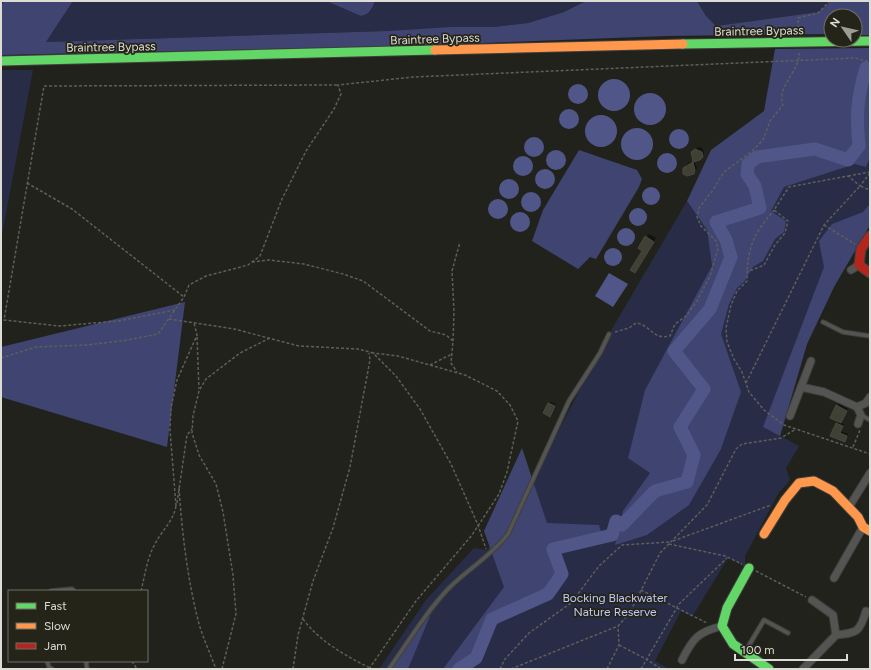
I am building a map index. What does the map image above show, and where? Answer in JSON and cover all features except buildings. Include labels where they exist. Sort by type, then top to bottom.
[{"type":"main road","name":"Braintree Bypass","points":[[1,61],[870,41]]},
{"type":"main road","points":[[870,236],[861,249],[859,265],[870,272]]},
{"type":"main road","points":[[764,534],[785,500],[799,483],[814,481],[833,491],[849,506],[866,529]]},
{"type":"main road","points":[[749,568],[718,627],[733,644],[764,668]]},
{"type":"street","points":[[851,270],[859,265]]},
{"type":"street","points":[[790,416],[811,361]]},
{"type":"street","points":[[801,386],[824,392],[857,406],[863,416],[858,424]]},
{"type":"street","points":[[857,406],[866,403],[870,397]]},
{"type":"street","points":[[849,506],[870,473]]},
{"type":"street","points":[[834,578],[866,529]]},
{"type":"street","points":[[812,600],[833,615],[836,635]]},
{"type":"street","points":[[803,669],[836,635],[853,633],[861,627],[866,611]]},
{"type":"street","points":[[682,660],[692,640],[703,632],[718,627]]},
{"type":"lane","points":[[824,322],[843,332],[870,336]]},
{"type":"lane","points":[[390,669],[435,604],[450,586],[498,547],[508,534],[568,401],[600,353],[609,334]]},
{"type":"lane","points":[[863,416],[870,420]]},
{"type":"lane","points":[[62,590],[73,590]]},
{"type":"lane","points":[[745,653],[764,620],[788,633]]},
{"type":"path","points":[[609,334],[629,328],[636,323],[643,324],[653,334],[662,338],[670,336],[675,324],[686,316],[697,301],[710,276],[718,249],[716,241],[701,226],[696,217],[699,208],[714,190],[724,172],[751,152],[763,140],[770,121],[783,105],[780,98],[781,92],[799,61],[798,18],[818,13],[830,1]]},
{"type":"path","points":[[175,310],[118,321],[59,326],[4,320],[44,86],[338,85],[413,77],[855,58],[870,62]]},
{"type":"path","points":[[1,358],[43,346],[87,345],[144,338],[158,334],[184,297],[188,285],[206,276],[248,265],[260,256],[282,199],[306,151],[334,109],[341,94],[338,85]]},
{"type":"path","points":[[870,172],[789,187],[754,237],[750,249],[747,281],[737,291],[731,305],[726,328],[727,342],[749,392],[764,410],[784,425],[822,436],[870,454]]},
{"type":"path","points":[[746,383],[824,225],[860,186],[870,172]]},
{"type":"path","points":[[848,176],[860,186],[870,190]]},
{"type":"path","points":[[27,183],[72,209],[184,297]]},
{"type":"path","points":[[747,272],[764,265],[775,245],[785,234],[788,221],[774,210]]},
{"type":"path","points":[[824,225],[861,249]]},
{"type":"path","points":[[457,373],[451,363],[454,341],[452,271],[460,242]]},
{"type":"path","points":[[252,262],[269,260],[304,264],[363,281],[430,331],[446,335],[454,341]]},
{"type":"path","points":[[169,319],[234,329],[299,346],[358,349],[370,353],[398,356],[430,365],[457,373],[497,391],[510,405],[518,421],[517,436],[499,494],[478,525],[416,601],[370,668],[348,657],[330,644],[309,627],[303,619]]},
{"type":"path","points":[[194,323],[197,335],[199,390],[193,416],[192,429],[199,455],[216,484],[223,512],[233,575],[236,614],[222,669]]},
{"type":"path","points":[[176,506],[170,430],[171,408],[177,380],[197,335]]},
{"type":"path","points":[[199,390],[206,379],[240,353],[270,338]]},
{"type":"path","points":[[293,669],[298,635],[313,581],[333,528],[350,467],[370,360],[370,353]]},
{"type":"path","points":[[372,353],[396,376],[420,409],[451,464],[478,525],[488,555]]},
{"type":"path","points":[[430,365],[452,354]]},
{"type":"path","points":[[853,448],[863,416]]},
{"type":"path","points":[[141,590],[148,560],[156,542],[168,527],[176,506],[187,435],[192,429]]},
{"type":"path","points":[[511,669],[618,626],[629,614],[660,553],[707,506],[736,449],[742,444],[781,438],[796,429]]},
{"type":"path","points":[[179,488],[182,529],[198,621],[216,669]]},
{"type":"path","points":[[500,669],[505,659],[529,632],[571,603],[599,566],[622,545],[670,542],[771,505]]},
{"type":"path","points":[[670,542],[724,556],[812,600]]},
{"type":"path","points":[[641,669],[677,607],[728,558]]},
{"type":"path","points":[[641,590],[718,627]]},
{"type":"path","points":[[607,669],[619,645],[618,626]]},
{"type":"path","points":[[619,645],[646,659],[660,669]]},
{"type":"green space","points":[[73,1],[326,1],[361,16],[371,11],[375,1],[586,1],[564,12],[528,23],[494,27],[450,27],[387,31],[46,42]]},
{"type":"green space","points":[[697,1],[832,1],[818,12],[716,26],[706,16]]},
{"type":"green space","name":"Bocking Blackwater Nature Reserve","points":[[870,52],[870,225],[834,287],[807,344],[780,436],[799,446],[786,468],[790,480],[778,494],[745,556],[745,567],[728,558],[692,617],[681,611],[655,661],[669,669],[379,669],[426,600],[474,548],[487,550],[516,512],[609,334],[687,201],[707,230],[712,266]]},
{"type":"green space","points":[[1,70],[33,70],[1,240]]},
{"type":"shaded area","points":[[4,1],[73,1],[46,42],[387,31],[450,27],[494,27],[528,23],[564,12],[586,1],[697,1],[706,16],[716,26],[818,12],[823,8],[823,34],[666,36],[401,46],[1,55],[1,6]]},
{"type":"shaded area","points":[[326,1],[375,1],[370,11],[361,16]]},
{"type":"shaded area","points":[[832,1],[870,1],[870,35],[863,35],[863,8],[823,8]]},
{"type":"shaded area","points":[[870,48],[870,157],[866,167],[855,164],[784,187],[771,211],[786,221],[784,232],[775,239],[763,261],[753,267],[744,282],[737,288],[729,304],[721,334],[741,392],[721,449],[689,505],[647,535],[615,545],[623,511],[650,473],[628,458],[645,390],[712,266],[707,230],[687,201],[711,150],[764,111],[775,49]]},
{"type":"shaded area","points":[[617,79],[623,81],[628,86],[630,95],[628,104],[623,109],[611,111],[605,109],[600,104],[598,92],[600,86],[605,81]]},
{"type":"shaded area","points":[[578,84],[585,87],[588,94],[585,101],[578,104],[571,101],[568,94],[571,87]]},
{"type":"shaded area","points":[[653,93],[659,95],[664,100],[666,109],[664,118],[659,123],[647,125],[641,123],[636,118],[634,106],[636,100],[641,95]]},
{"type":"shaded area","points":[[569,109],[576,112],[579,119],[576,126],[569,129],[562,126],[559,119],[562,112]]},
{"type":"shaded area","points":[[604,115],[610,117],[615,122],[617,131],[615,140],[610,145],[598,147],[592,145],[587,140],[585,128],[587,122],[592,117]]},
{"type":"shaded area","points":[[640,128],[646,130],[651,135],[653,144],[651,153],[646,158],[634,160],[628,158],[623,153],[621,141],[623,135],[628,130]]},
{"type":"shaded area","points":[[679,129],[686,132],[689,139],[686,146],[679,149],[672,146],[669,139],[672,132]]},
{"type":"shaded area","points":[[534,137],[541,140],[544,147],[541,154],[534,157],[527,154],[524,147],[527,140]]},
{"type":"shaded area","points":[[556,150],[563,153],[566,160],[563,167],[556,170],[549,167],[546,160],[549,153]]},
{"type":"shaded area","points":[[579,150],[637,170],[642,179],[639,187],[596,259],[590,257],[578,269],[532,241],[543,210]]},
{"type":"shaded area","points":[[667,153],[674,156],[677,163],[674,170],[667,173],[660,170],[657,163],[660,156]]},
{"type":"shaded area","points":[[523,156],[530,159],[533,166],[530,173],[523,176],[516,173],[513,166],[516,159]]},
{"type":"shaded area","points":[[545,169],[552,172],[555,179],[552,186],[545,189],[538,186],[535,179],[538,172]]},
{"type":"shaded area","points":[[509,179],[516,182],[519,189],[516,196],[509,199],[502,196],[499,189],[502,182]]},
{"type":"shaded area","points":[[647,187],[655,187],[660,192],[658,203],[655,205],[647,205],[642,200],[642,192]]},
{"type":"shaded area","points":[[531,192],[538,195],[541,202],[538,209],[531,212],[524,209],[521,202],[524,195]]},
{"type":"shaded area","points":[[498,199],[505,202],[508,209],[505,216],[498,219],[491,216],[488,209],[491,202]]},
{"type":"shaded area","points":[[870,204],[870,225],[834,287],[807,344],[780,436],[763,427],[824,267],[819,241],[832,224],[863,212]]},
{"type":"shaded area","points":[[634,208],[642,208],[647,213],[645,224],[642,226],[634,226],[629,221],[629,213]]},
{"type":"shaded area","points":[[520,212],[527,215],[530,222],[527,229],[520,232],[513,229],[510,222],[513,215]]},
{"type":"shaded area","points":[[622,228],[630,228],[635,233],[633,244],[630,246],[622,246],[617,241],[617,233]]},
{"type":"shaded area","points":[[609,248],[617,248],[622,253],[620,264],[617,266],[609,266],[604,261],[604,253]]},
{"type":"shaded area","points":[[609,273],[628,284],[613,307],[595,296]]},
{"type":"shaded area","points":[[185,302],[167,447],[1,397],[1,347]]},
{"type":"shaded area","points":[[522,448],[547,523],[599,525],[603,537],[553,549],[562,574],[548,594],[492,619],[476,658],[459,669],[443,669],[504,587],[484,531]]},
{"type":"shaded area","points":[[435,604],[408,669],[390,669]]},
{"type":"waterway","points":[[459,669],[476,658],[492,619],[548,594],[562,574],[553,549],[612,535],[616,521],[622,525],[655,491],[687,482],[694,455],[680,427],[704,389],[674,351],[710,309],[731,257],[726,240],[716,222],[760,208],[755,186],[747,174],[748,164],[757,157],[815,149],[848,160],[859,146],[858,107],[866,68]]},
{"type":"traffic: fast","points":[[683,44],[870,41]]},
{"type":"traffic: fast","points":[[1,61],[435,50]]},
{"type":"traffic: fast","points":[[749,568],[727,608],[722,626],[733,644],[769,669]]},
{"type":"traffic: slow","points":[[435,50],[683,44]]},
{"type":"traffic: slow","points":[[764,534],[785,500],[799,483],[814,481],[833,491],[858,517],[863,527],[870,531]]},
{"type":"traffic: jam","points":[[870,236],[861,249],[859,265],[870,273]]}]
